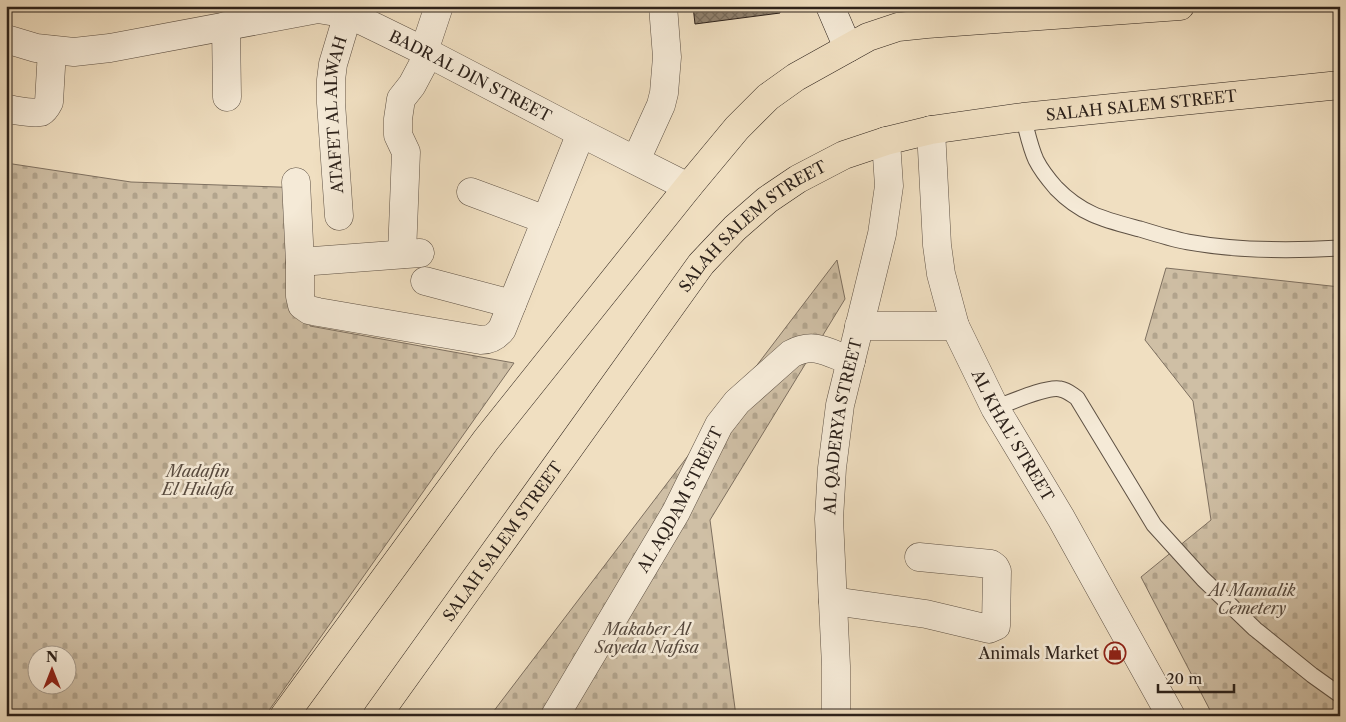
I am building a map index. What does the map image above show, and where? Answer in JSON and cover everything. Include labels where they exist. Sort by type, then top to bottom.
[{"type":"main road","points":[[284,716],[486,440],[688,187],[738,128],[768,97],[796,77],[868,37],[927,15],[1180,6]]},
{"type":"main road","name":"SALAH SALEM STREET","points":[[377,716],[701,264],[734,228],[767,200],[798,179],[844,155],[886,141],[931,130],[1023,117],[1340,85]]},
{"type":"street","points":[[300,262],[411,254],[406,152],[398,135],[399,113],[401,99],[412,85],[426,52],[440,6]]},
{"type":"street","points":[[636,160],[661,105],[664,93],[667,57],[663,6]]},
{"type":"street","points":[[830,6],[848,48]]},
{"type":"street","name":"BADR AL DIN STREET","points":[[6,39],[36,48],[74,52],[110,48],[226,26],[285,10],[318,8],[348,14],[426,52],[688,187]]},
{"type":"street","name":"ATAFET AL ALWAH","points":[[339,216],[331,80],[348,14]]},
{"type":"street","points":[[226,26],[228,97]]},
{"type":"street","points":[[6,109],[42,112],[46,108],[49,102],[52,50]]},
{"type":"street","name":"AL KHAL' STREET","points":[[931,130],[936,245],[941,274],[955,326],[995,408],[1061,518],[1172,716]]},
{"type":"street","points":[[296,182],[300,296],[302,304],[309,310],[487,340],[493,338],[502,329],[580,133]]},
{"type":"street","name":"AL QADERYA STREET","points":[[836,716],[836,666],[830,518],[832,468],[840,405],[882,234],[889,186],[886,141]]},
{"type":"street","points":[[471,192],[546,220]]},
{"type":"street","points":[[426,281],[512,304]]},
{"type":"street","points":[[859,326],[955,326]]},
{"type":"street","name":"AL AQDAM STREET","points":[[555,716],[676,512],[720,426],[737,402],[798,350],[813,348],[851,361]]},
{"type":"street","points":[[833,601],[934,616],[989,629],[996,626],[997,571],[995,567],[991,564],[918,557]]},
{"type":"lane","points":[[1023,117],[1036,160],[1047,176],[1067,198],[1092,215],[1107,221],[1187,242],[1252,249],[1300,251],[1340,248]]},
{"type":"lane","points":[[995,408],[1058,388],[1068,391],[1077,398],[1154,525],[1203,579],[1255,629],[1340,695]]},
{"type":"green space","name":"Madafin El Hulafa","points":[[6,163],[131,182],[307,188],[310,326],[514,363],[265,716],[6,716]]},
{"type":"green space","name":"Makaber Al Sayeda Nafisa","points":[[837,260],[845,299],[710,520],[736,716],[490,716]]},
{"type":"green space","name":"Al Mamalik Cemetery","points":[[1166,268],[1340,287],[1340,716],[1213,716],[1141,577],[1211,520],[1193,401],[1145,340]]},
{"type":"building","points":[[693,6],[779,6],[780,13],[695,24]]},
{"type":"place","name":"Animals Market","points":[[1115,653]]}]
